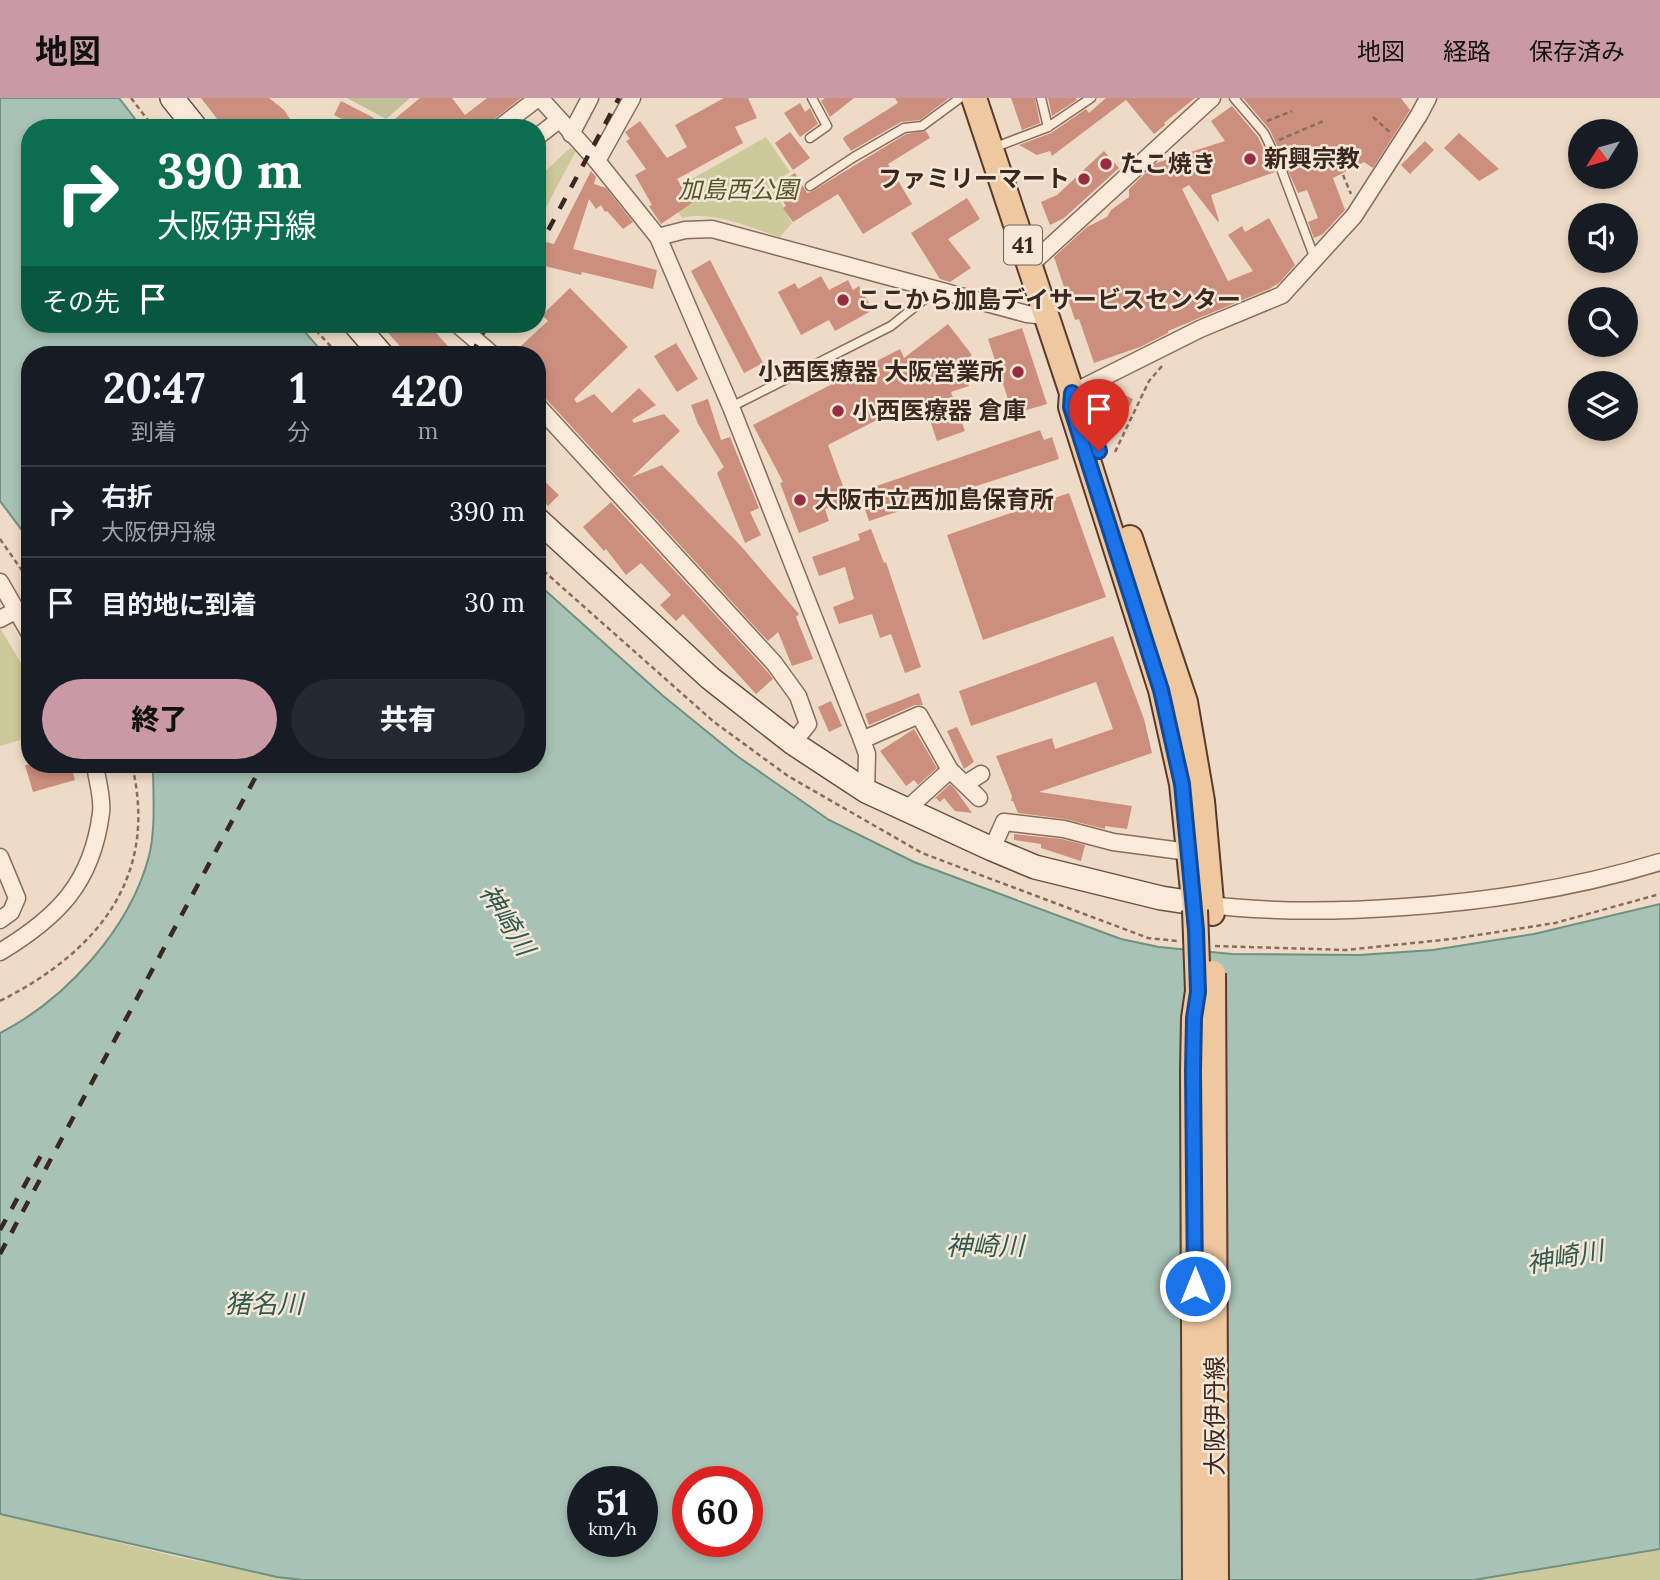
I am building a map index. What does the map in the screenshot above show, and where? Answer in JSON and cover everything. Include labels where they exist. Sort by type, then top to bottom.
[{"type":"main road","name":"大阪伊丹線","points":[[974,98],[1072,393],[1071,407],[1161,690],[1182,784],[1189,852],[1203,908],[1194,1018],[1193,1071],[1195,1580]]},
{"type":"main road","name":"大阪伊丹線","points":[[1072,393],[1082,403],[1185,702],[1202,801],[1216,1580]]},
{"type":"street","points":[[172,98],[189,119]]},
{"type":"street","points":[[511,119],[539,98],[597,161],[658,237],[731,407],[862,740],[867,754],[866,791]]},
{"type":"street","points":[[571,134],[590,98]]},
{"type":"street","points":[[597,161],[632,98]]},
{"type":"street","points":[[1029,265],[1212,98]]},
{"type":"street","points":[[1072,393],[1200,330],[1282,295],[1354,216],[1428,98]]},
{"type":"street","points":[[546,130],[559,120]]},
{"type":"street","points":[[658,237],[685,230],[712,229],[1027,314],[1046,316]]},
{"type":"street","points":[[467,333],[483,346]]},
{"type":"street","points":[[546,415],[787,680],[804,708],[808,724],[793,743]]},
{"type":"street","points":[[546,527],[710,678],[793,743],[866,791],[1035,867],[1203,908],[1309,912],[1471,902],[1523,895],[1613,877],[1660,862]]},
{"type":"street","points":[[0,582],[21,617]]},
{"type":"street","points":[[0,619],[17,610]]},
{"type":"street","points":[[862,740],[919,715],[950,770],[979,798]]},
{"type":"street","points":[[906,810],[950,770]]},
{"type":"street","points":[[0,952],[33,932],[64,903],[87,869],[102,811],[96,773]]},
{"type":"street","points":[[965,784],[981,774]]},
{"type":"street","points":[[992,849],[1004,822],[1064,829],[1113,842],[1189,852]]},
{"type":"street","points":[[0,857],[17,898],[11,912],[0,919]]},
{"type":"lane","points":[[810,138],[827,126],[812,98]]},
{"type":"lane","points":[[810,186],[904,128],[922,126],[960,98]]},
{"type":"lane","points":[[1041,98],[1048,127]]},
{"type":"lane","points":[[990,149],[1048,127],[1091,98]]},
{"type":"lane","points":[[1234,98],[1269,144],[1315,259]]},
{"type":"lane","points":[[731,407],[891,326],[937,289]]},
{"type":"path","points":[[131,98],[147,119]]},
{"type":"path","points":[[1257,125],[1292,111]]},
{"type":"path","points":[[1373,117],[1402,142]]},
{"type":"path","points":[[1269,144],[1326,120]]},
{"type":"path","points":[[318,333],[331,346]]},
{"type":"path","points":[[1115,452],[1149,381],[1164,365]]},
{"type":"path","points":[[0,539],[21,569]]},
{"type":"path","points":[[0,1001],[29,986],[60,964],[92,933],[117,902],[133,867],[139,828],[134,773]]},
{"type":"green space","name":"加島西公園","points":[[766,137],[790,172],[771,184],[792,223],[780,237],[719,218],[682,218],[667,193]]},
{"type":"green space","points":[[570,148],[576,151],[546,207],[546,171]]},
{"type":"green space","points":[[0,628],[21,663],[21,740],[0,746]]},
{"type":"green space","points":[[0,1514],[178,1557],[295,1580],[0,1580]]},
{"type":"green space","points":[[1660,1550],[1660,1580],[1477,1580]]},
{"type":"shaded area","points":[[347,98],[410,98],[386,119]]},
{"type":"water","points":[[0,98],[119,98],[135,119],[21,119],[21,333],[306,333],[317,346],[21,346],[21,529],[0,501]]},
{"type":"water","name":"神崎川","points":[[546,591],[662,695],[737,756],[829,820],[914,862],[1121,939],[1159,947],[1232,954],[1359,955],[1433,950],[1534,934],[1660,904],[1660,1549],[1474,1580],[303,1580],[277,1577],[0,1514],[0,1033],[48,1002],[92,960],[127,910],[140,883],[153,834],[153,773],[546,773]]},
{"type":"building","points":[[201,98],[269,98],[284,110],[290,119],[217,119]]},
{"type":"building","points":[[420,98],[452,98],[465,115],[487,98],[521,98],[494,119],[395,119]]},
{"type":"building","points":[[724,98],[748,98],[757,118],[735,127],[743,143],[677,179],[692,203],[661,224],[649,206],[652,205],[635,175],[646,169],[626,141],[630,139],[625,132],[640,121],[667,158],[687,147],[675,125]]},
{"type":"building","points":[[825,98],[854,98],[830,117],[821,101]]},
{"type":"building","points":[[895,98],[949,98],[920,120],[901,122],[851,151],[844,137],[898,103]]},
{"type":"building","points":[[1011,98],[1035,98],[1040,123],[1022,130]]},
{"type":"building","points":[[1048,98],[1076,98],[1077,100],[1052,116]]},
{"type":"building","points":[[1106,98],[1195,98],[1154,134],[1126,100],[1052,156],[1050,151],[1037,155],[1019,145],[1051,133],[1086,109],[1089,113]]},
{"type":"building","points":[[1243,98],[1401,98],[1410,110],[1373,168],[1364,162],[1333,178],[1345,210],[1323,234],[1314,238],[1308,222],[1318,218],[1307,190],[1298,193],[1270,130]]},
{"type":"building","points":[[341,101],[374,118],[342,119],[334,115]]},
{"type":"building","points":[[800,103],[805,112],[810,108],[818,124],[800,137],[784,113]]},
{"type":"building","points":[[1232,106],[1258,137],[1275,172],[1211,195],[1218,222],[1189,185],[1182,189],[1228,281],[1253,271],[1228,235],[1242,226],[1245,232],[1269,218],[1295,265],[1279,283],[1269,289],[1168,331],[1140,347],[1094,363],[1079,319],[1075,320],[1054,257],[1087,227],[1107,217],[1111,210],[1129,197],[1129,189],[1156,163],[1225,141],[1211,121]]},
{"type":"building","points":[[926,131],[930,138],[888,164],[912,204],[863,234],[838,194],[793,222],[783,208],[786,206],[774,186],[795,173],[807,193],[811,192],[906,134]]},
{"type":"building","points":[[790,132],[810,158],[793,170],[775,143]]},
{"type":"building","points":[[1459,133],[1499,169],[1479,181],[1444,148]]},
{"type":"building","points":[[1425,141],[1434,150],[1410,174],[1401,165]]},
{"type":"building","points":[[1104,151],[1119,168],[1064,218],[1050,225],[1041,202],[1057,195]]},
{"type":"building","points":[[591,171],[596,177],[594,184],[606,188],[633,222],[623,229],[601,205],[596,209],[589,199],[573,249],[657,270],[653,289],[546,266],[546,242],[554,244]]},
{"type":"building","points":[[967,198],[980,219],[948,239],[971,268],[950,282],[940,279],[911,233]]},
{"type":"building","points":[[710,260],[763,363],[744,373],[691,271]]},
{"type":"building","points":[[821,276],[829,290],[848,280],[853,290],[859,286],[873,310],[835,331],[829,320],[801,335],[778,292],[795,283],[798,289]]},
{"type":"building","points":[[570,288],[628,347],[574,399],[577,403],[594,394],[612,413],[639,388],[656,405],[632,420],[634,423],[664,414],[680,431],[632,477],[662,465],[740,545],[799,614],[796,617],[813,659],[792,666],[778,632],[768,641],[546,399],[546,346],[521,346],[535,333],[546,333],[546,311]]},
{"type":"building","points":[[948,324],[972,355],[962,362],[969,386],[951,392],[965,431],[937,441],[922,397],[828,445],[848,500],[825,509],[829,521],[799,533],[780,483],[783,482],[753,425],[900,349],[904,358]]},
{"type":"building","name":"小西医療器 大阪営業所","points":[[1022,328],[1047,404],[1013,414],[988,339]]},
{"type":"building","points":[[388,333],[436,333],[448,346],[400,346]]},
{"type":"building","points":[[676,343],[698,379],[677,392],[654,356]]},
{"type":"building","points":[[1122,394],[1133,399],[1118,431],[1112,415]]},
{"type":"building","points":[[708,399],[721,440],[730,437],[759,508],[750,512],[761,535],[745,543],[717,473],[724,467],[698,424],[691,405]]},
{"type":"building","points":[[1040,430],[1044,440],[1052,437],[1059,459],[869,521],[859,492]]},
{"type":"building","points":[[546,483],[559,495],[548,506],[546,504]]},
{"type":"building","points":[[1069,493],[1106,597],[983,640],[947,535]]},
{"type":"building","points":[[611,502],[773,679],[756,694],[683,614],[676,621],[660,605],[671,595],[641,563],[626,575],[606,549],[604,551],[583,527]]},
{"type":"building","points":[[871,529],[884,563],[886,562],[921,667],[905,673],[891,634],[880,638],[872,614],[839,624],[833,607],[854,599],[845,567],[819,576],[812,557],[860,540],[858,534]]},
{"type":"building","points":[[1113,636],[1144,719],[1152,753],[1039,792],[1132,806],[1127,829],[1105,826],[1105,829],[1065,819],[1018,813],[1011,801],[1012,796],[996,756],[1052,738],[1055,749],[1113,729],[1096,682],[971,726],[959,691]]},
{"type":"building","points":[[919,693],[923,705],[915,705],[869,725],[865,714]]},
{"type":"building","points":[[831,701],[842,726],[829,732],[818,707]]},
{"type":"building","points":[[957,727],[974,762],[964,769],[947,731]]},
{"type":"building","points":[[914,729],[937,768],[918,785],[914,780],[906,786],[880,751]]},
{"type":"building","points":[[27,773],[73,773],[75,780],[33,792]]},
{"type":"building","points":[[950,784],[972,813],[955,811],[944,798],[940,802],[936,798],[933,800]]},
{"type":"building","points":[[1014,834],[1062,839],[1085,845],[1081,861],[1041,848],[1041,844],[1014,840]]},
{"type":"railway","points":[[546,234],[619,98]]},
{"type":"railway","points":[[476,346],[483,333]]},
{"type":"railway","points":[[0,1254],[258,773]]},
{"type":"railway","points":[[0,1230],[44,1150]]},
{"type":"place","name":"新興宗教","points":[[1250,159]]},
{"type":"place","name":"たこ焼き","points":[[1106,164]]},
{"type":"place","name":"ファミリーマート","points":[[1084,179]]},
{"type":"place","name":"ここから加島デイサービスセンター","points":[[843,300]]},
{"type":"place","name":"小西医療器 大阪営業所","points":[[1018,372]]},
{"type":"place","name":"小西医療器 倉庫","points":[[838,411]]},
{"type":"place","name":"大阪市立西加島保育所","points":[[800,500]]},
{"type":"route","points":[[1099,451],[1082,403],[1072,393],[1071,407],[1161,690],[1182,784],[1196,930],[1198,992],[1194,1018],[1193,1071],[1195,1286]]},
{"type":"water label","name":"猪名川","points":[[264,1304]]}]
